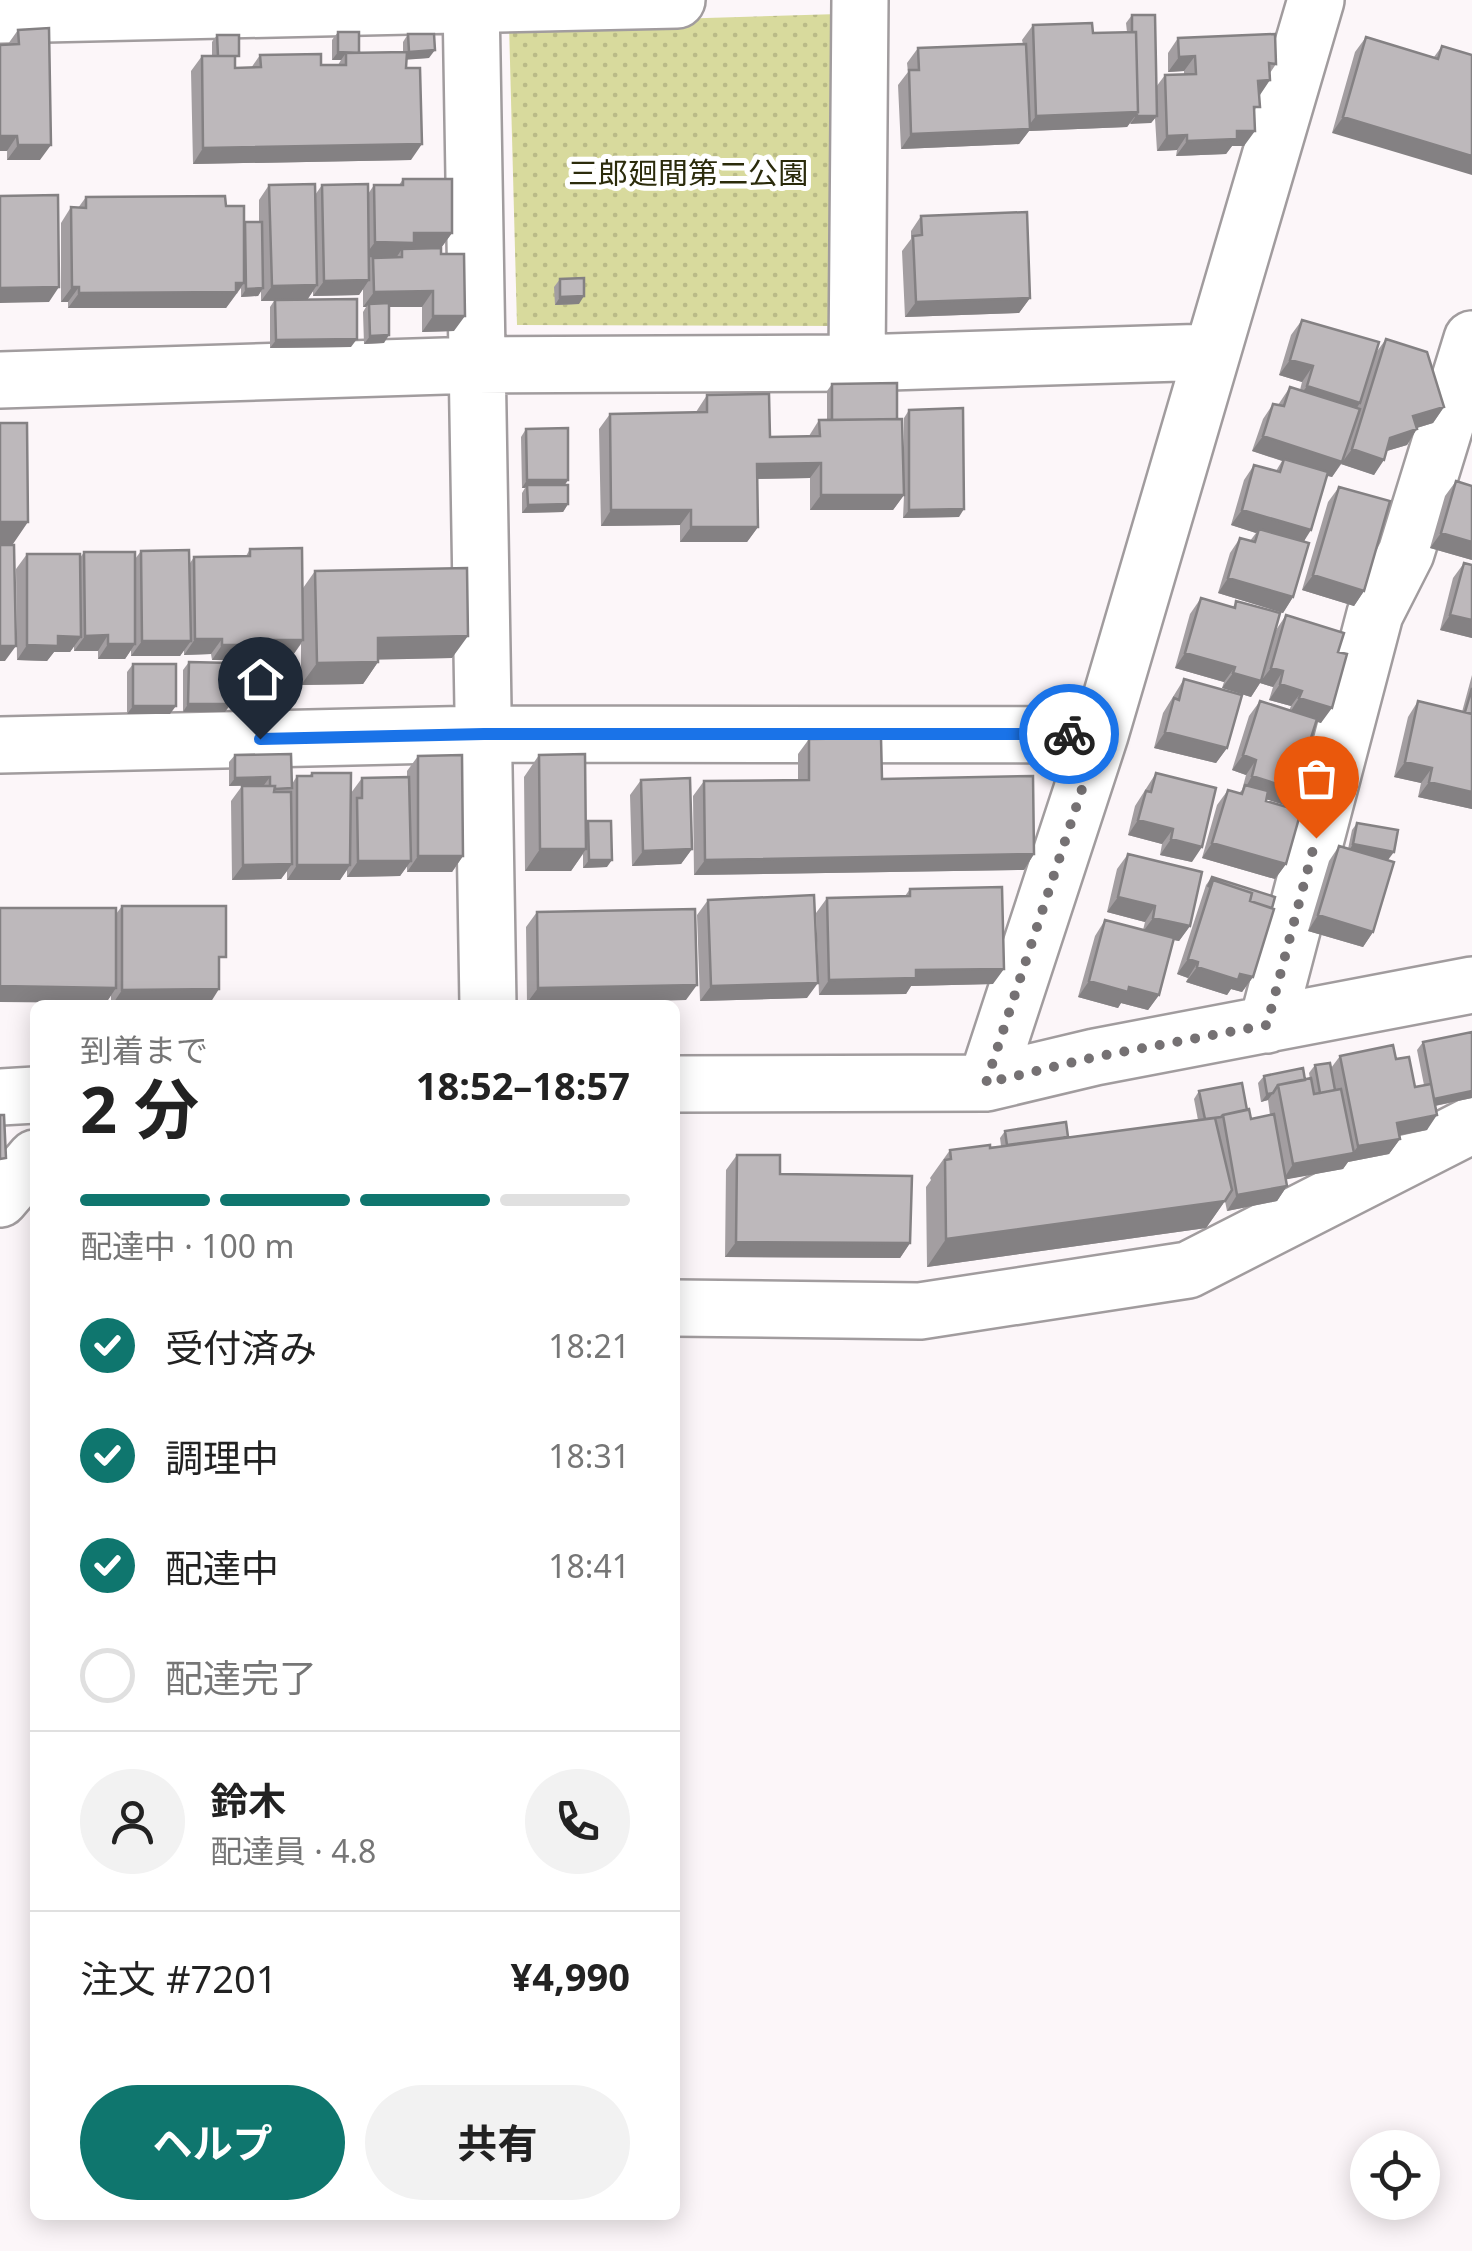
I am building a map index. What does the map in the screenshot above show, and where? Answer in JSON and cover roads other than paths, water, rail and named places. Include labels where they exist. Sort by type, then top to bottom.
[{"type":"street","points":[[0,15],[676,0]]},
{"type":"street","points":[[856,362],[860,0]]},
{"type":"street","points":[[986,1083],[1100,734],[1316,0]]},
{"type":"street","points":[[471,2],[488,1000]]},
{"type":"street","points":[[1267,1025],[1375,614],[1406,552],[1472,339]]},
{"type":"street","points":[[0,380],[1212,352]]},
{"type":"street","points":[[0,745],[484,734],[1100,734]]},
{"type":"street","points":[[680,1084],[986,1083],[1095,1057],[1472,985]]},
{"type":"street","points":[[0,1097],[30,1095]]},
{"type":"street","points":[[680,1308],[920,1310],[1188,1270],[1472,1125]]},
{"type":"street","points":[[0,1199],[30,1164]]},
{"type":"park label","name":"三郎廻間第二公園","points":[[688,172]]}]
